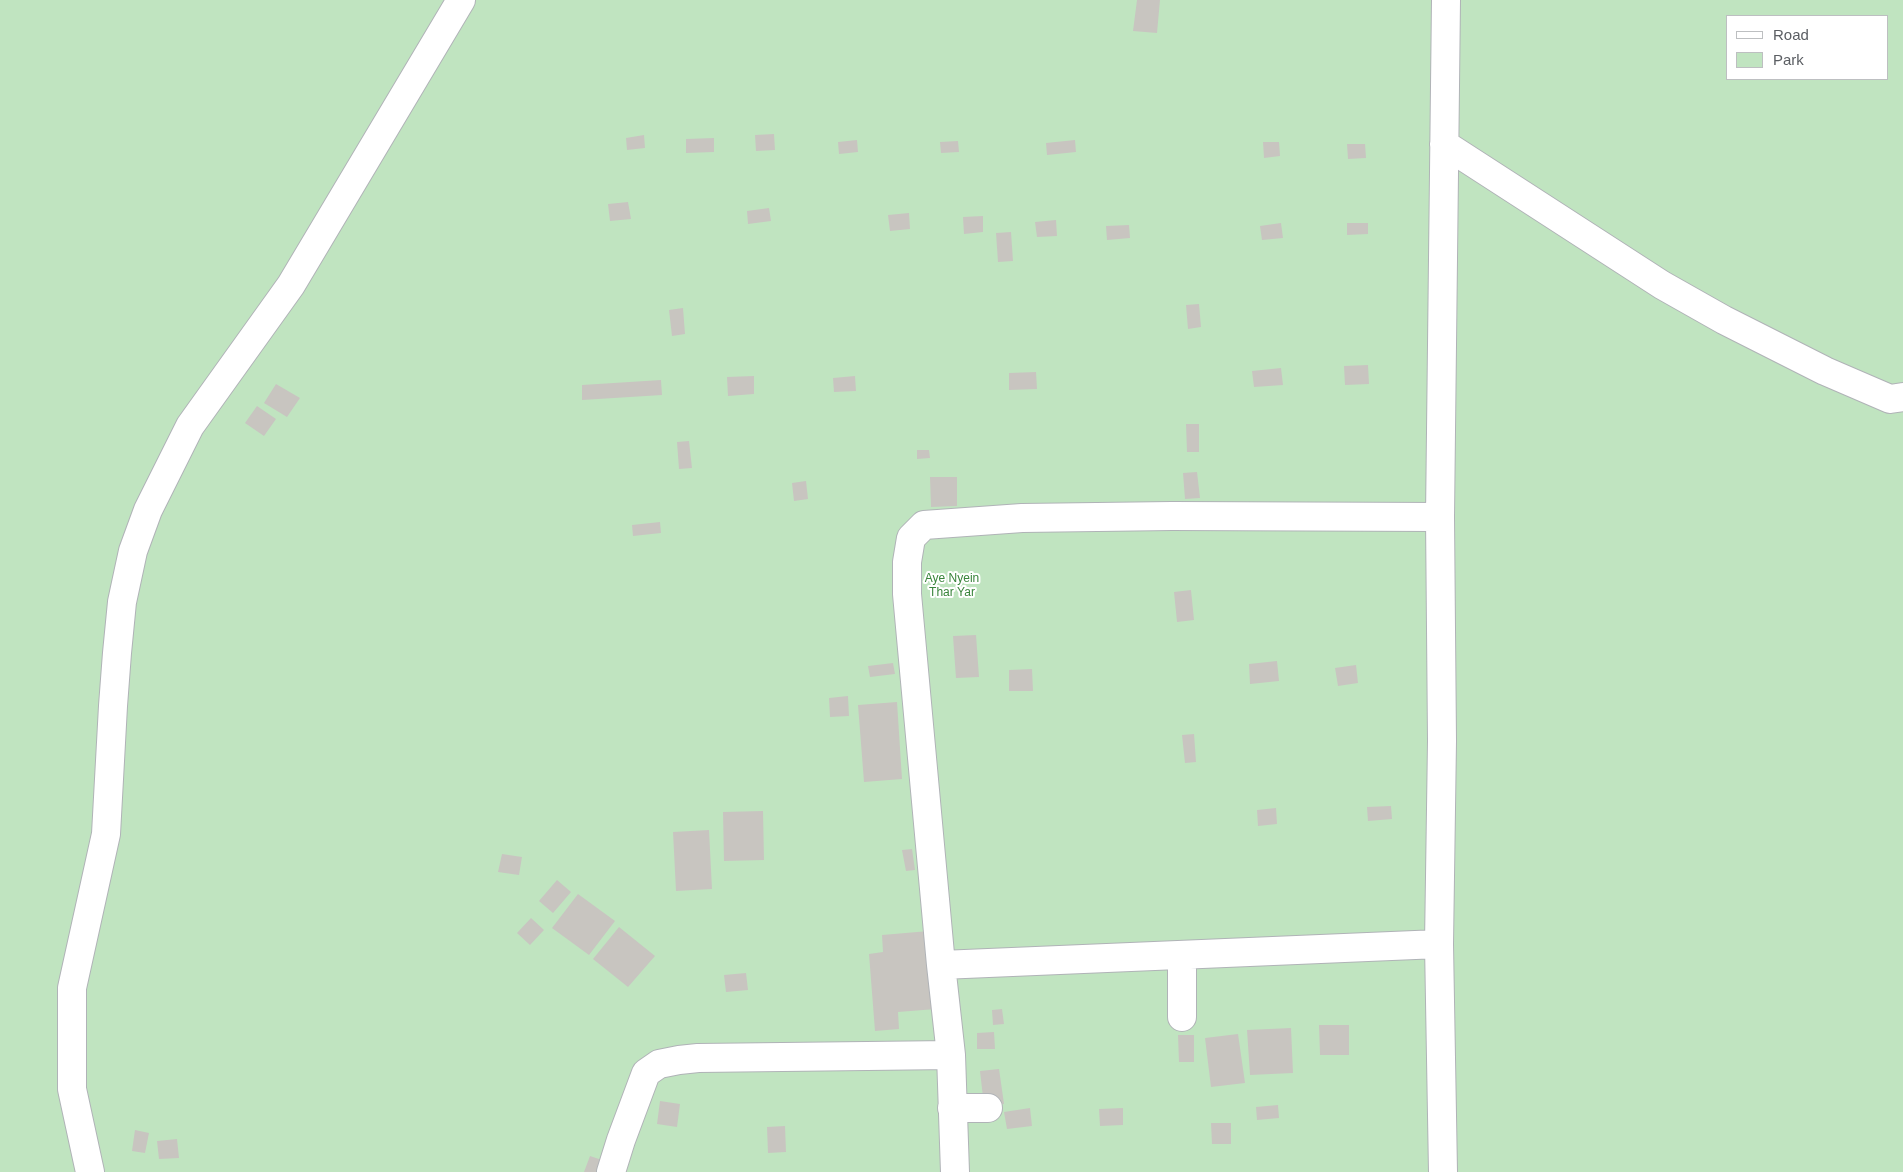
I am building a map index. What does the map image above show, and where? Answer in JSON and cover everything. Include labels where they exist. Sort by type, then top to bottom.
[{"type":"street","points":[[90,1172],[72,1089],[72,988],[105,842],[112,706],[122,602],[134,551],[148,510],[190,426],[291,285],[461,0]]},
{"type":"street","points":[[1443,1172],[1439,944],[1442,741],[1440,517],[1446,0]]},
{"type":"street","points":[[1444,144],[1662,285],[1724,320],[1825,371],[1890,399],[1903,397]]},
{"type":"street","points":[[955,1172],[950,1054],[907,594],[907,562],[910,538],[924,525],[1022,518],[1172,516],[1440,517]]},
{"type":"street","points":[[941,965],[1439,944]]},
{"type":"street","points":[[1182,955],[1182,1016]]},
{"type":"street","points":[[611,1172],[646,1073],[659,1064],[698,1058],[950,1054]]},
{"type":"street","points":[[952,1108],[988,1108]]},
{"type":"green space","name":"Aye Nyein Thar Yar","points":[[0,0],[1903,0],[1903,1172],[0,1172]]},
{"type":"building","points":[[1137,0],[1160,0],[1157,33],[1133,31]]},
{"type":"building","points":[[774,134],[775,150],[756,151],[755,135]]},
{"type":"building","points":[[644,135],[645,148],[627,150],[626,138]]},
{"type":"building","points":[[714,138],[714,152],[686,153],[686,139]]},
{"type":"building","points":[[857,140],[858,152],[839,154],[838,142]]},
{"type":"building","points":[[1075,140],[1076,152],[1047,155],[1046,143]]},
{"type":"building","points":[[958,141],[959,152],[941,153],[940,142]]},
{"type":"building","points":[[1263,142],[1279,142],[1280,156],[1264,158]]},
{"type":"building","points":[[1347,144],[1365,144],[1366,158],[1348,159]]},
{"type":"building","points":[[628,202],[631,219],[610,221],[608,204]]},
{"type":"building","points":[[769,208],[771,221],[748,224],[747,211]]},
{"type":"building","points":[[909,213],[910,229],[890,231],[888,215]]},
{"type":"building","points":[[983,216],[983,232],[964,234],[963,217]]},
{"type":"building","points":[[1056,220],[1057,236],[1037,237],[1035,222]]},
{"type":"building","points":[[1281,223],[1283,238],[1262,240],[1260,226]]},
{"type":"building","points":[[1347,223],[1368,223],[1368,234],[1347,235]]},
{"type":"building","points":[[1129,225],[1130,238],[1107,240],[1106,226]]},
{"type":"building","points":[[1011,232],[1013,261],[998,262],[996,233]]},
{"type":"building","points":[[1199,304],[1201,327],[1188,329],[1186,305]]},
{"type":"building","points":[[683,308],[685,334],[672,336],[669,310]]},
{"type":"building","points":[[1368,365],[1369,384],[1345,385],[1344,366]]},
{"type":"building","points":[[1281,368],[1283,385],[1254,387],[1252,371]]},
{"type":"building","points":[[1036,372],[1037,389],[1009,390],[1009,373]]},
{"type":"building","points":[[754,376],[754,394],[728,396],[727,377]]},
{"type":"building","points":[[855,376],[856,391],[834,392],[833,378]]},
{"type":"building","points":[[661,380],[662,395],[582,400],[582,385]]},
{"type":"building","points":[[276,384],[300,398],[287,417],[264,403]]},
{"type":"building","points":[[257,406],[276,419],[264,436],[245,423]]},
{"type":"building","points":[[1186,424],[1199,424],[1199,452],[1187,452]]},
{"type":"building","points":[[689,441],[692,468],[679,469],[677,442]]},
{"type":"building","points":[[917,450],[929,450],[930,458],[917,459]]},
{"type":"building","points":[[1197,472],[1200,498],[1185,499],[1183,473]]},
{"type":"building","points":[[930,477],[957,477],[957,506],[931,507]]},
{"type":"building","points":[[806,481],[808,499],[794,501],[792,483]]},
{"type":"building","points":[[660,522],[661,533],[633,536],[632,525]]},
{"type":"building","points":[[1191,590],[1194,620],[1177,622],[1174,592]]},
{"type":"building","points":[[976,635],[979,677],[956,678],[953,636]]},
{"type":"building","points":[[1277,661],[1279,681],[1250,684],[1249,664]]},
{"type":"building","points":[[893,663],[895,674],[870,677],[868,666]]},
{"type":"building","points":[[1356,665],[1358,683],[1338,686],[1335,668]]},
{"type":"building","points":[[1032,669],[1033,691],[1009,691],[1009,670]]},
{"type":"building","points":[[848,696],[849,716],[830,717],[829,698]]},
{"type":"building","points":[[897,702],[902,779],[864,782],[858,705]]},
{"type":"building","points":[[1194,734],[1196,762],[1185,763],[1182,735]]},
{"type":"building","points":[[1391,806],[1392,819],[1368,821],[1367,807]]},
{"type":"building","points":[[1276,808],[1277,824],[1258,826],[1257,810]]},
{"type":"building","points":[[763,811],[764,860],[724,861],[723,812]]},
{"type":"building","points":[[709,830],[712,889],[676,891],[673,832]]},
{"type":"building","points":[[912,849],[915,870],[906,871],[902,850]]},
{"type":"building","points":[[502,854],[522,857],[519,875],[498,872]]},
{"type":"building","points":[[557,880],[571,892],[553,913],[539,901]]},
{"type":"building","points":[[578,894],[615,921],[589,955],[552,928]]},
{"type":"building","points":[[531,918],[544,930],[530,945],[517,933]]},
{"type":"building","points":[[619,927],[655,956],[628,987],[593,959]]},
{"type":"building","points":[[929,931],[936,1009],[898,1012],[899,1029],[875,1031],[869,954],[883,952],[882,935]]},
{"type":"building","points":[[746,973],[748,990],[726,992],[724,975]]},
{"type":"building","points":[[1002,1009],[1004,1024],[993,1025],[992,1010]]},
{"type":"building","points":[[1319,1025],[1349,1025],[1349,1055],[1320,1055]]},
{"type":"building","points":[[1291,1028],[1293,1073],[1250,1075],[1247,1030]]},
{"type":"building","points":[[994,1032],[995,1049],[977,1049],[977,1033]]},
{"type":"building","points":[[1238,1034],[1245,1083],[1211,1087],[1205,1038]]},
{"type":"building","points":[[1178,1035],[1194,1035],[1194,1062],[1179,1062]]},
{"type":"building","points":[[999,1069],[1004,1104],[984,1106],[980,1071]]},
{"type":"building","points":[[660,1101],[680,1104],[677,1127],[657,1124]]},
{"type":"building","points":[[1278,1105],[1279,1118],[1257,1120],[1256,1107]]},
{"type":"building","points":[[1030,1108],[1032,1126],[1007,1129],[1004,1112]]},
{"type":"building","points":[[1123,1108],[1123,1125],[1100,1126],[1099,1109]]},
{"type":"building","points":[[1211,1123],[1231,1123],[1231,1144],[1212,1144]]},
{"type":"building","points":[[785,1126],[786,1152],[768,1153],[767,1127]]},
{"type":"building","points":[[135,1130],[149,1133],[145,1153],[132,1151]]},
{"type":"building","points":[[177,1139],[179,1158],[159,1159],[157,1141]]},
{"type":"building","points":[[590,1156],[611,1163],[608,1172],[584,1172]]}]
